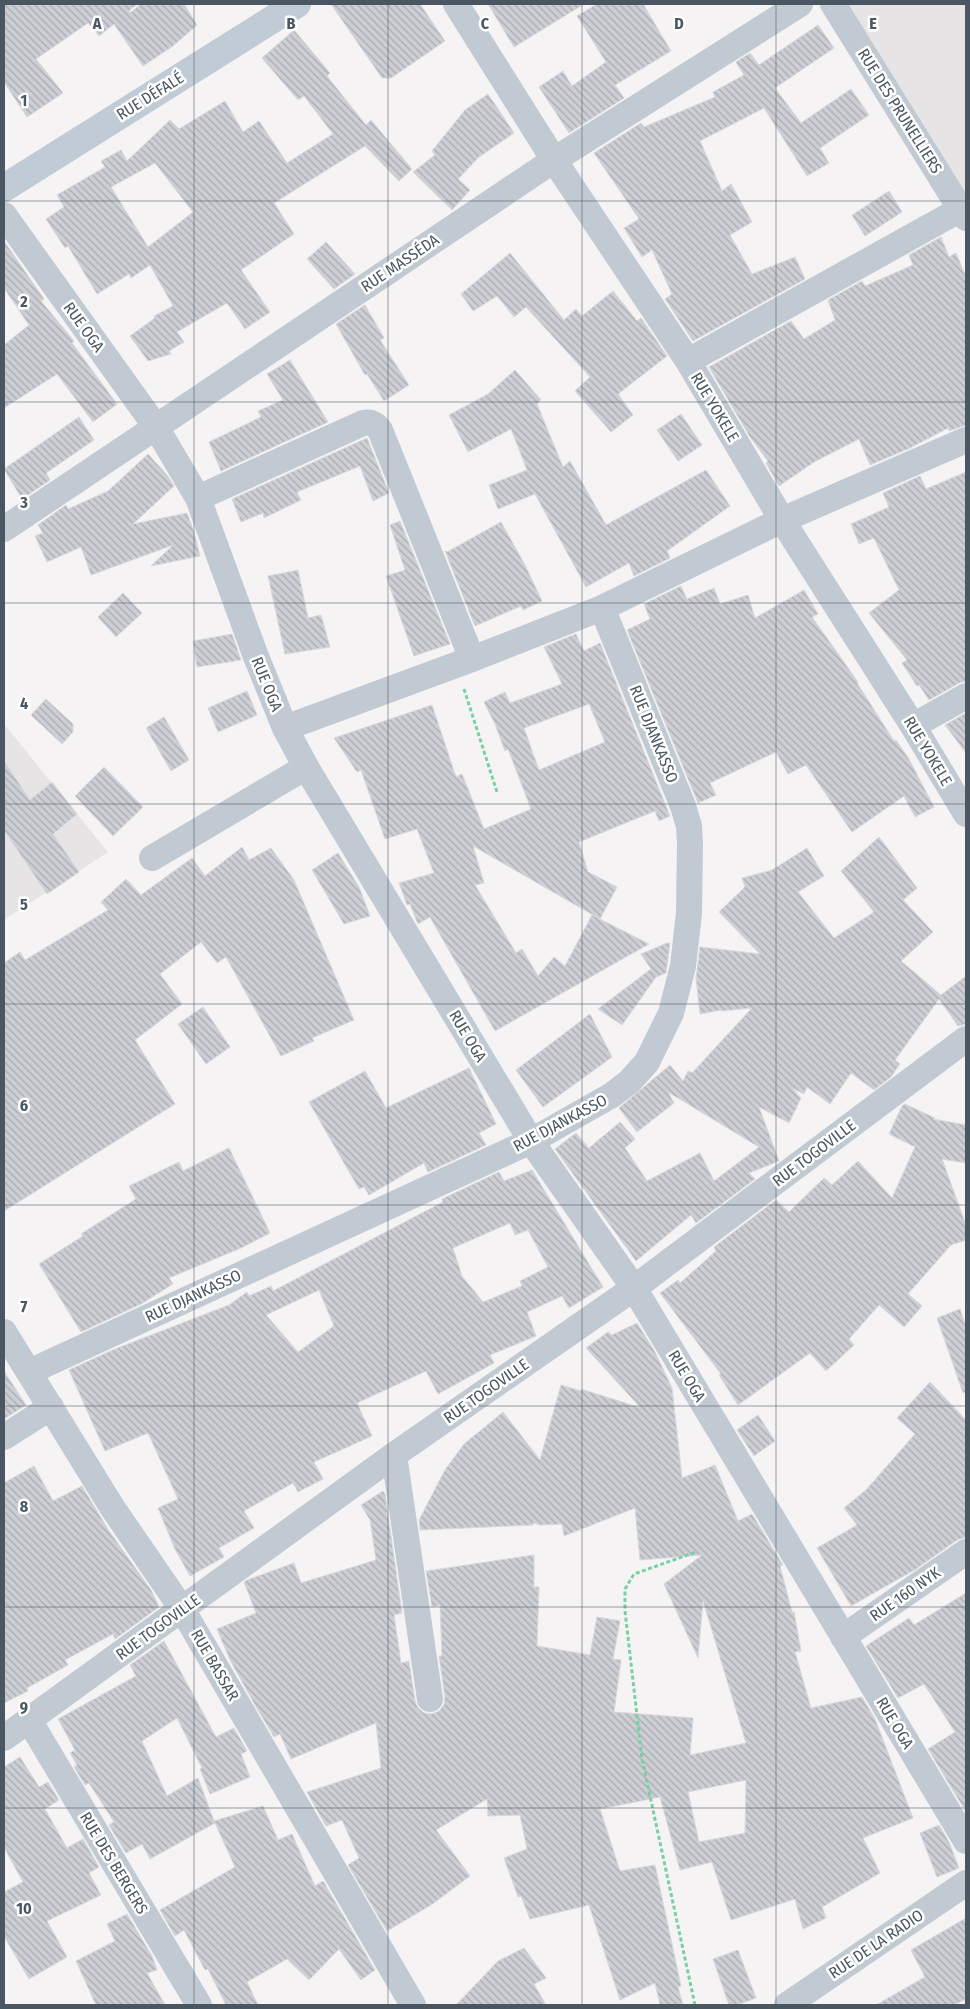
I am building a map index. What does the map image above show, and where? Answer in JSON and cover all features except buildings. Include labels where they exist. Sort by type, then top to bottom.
[{"type":"street","name":"RUE DÉFALÉ","points":[[4,188],[297,4]]},
{"type":"street","name":"RUE YOKELE","points":[[456,4],[554,160],[688,361],[782,520],[913,726],[966,814]]},
{"type":"street","name":"RUE MASSÉDA","points":[[4,530],[554,160],[800,4]]},
{"type":"street","name":"RUE DES PRUNELLIERS","points":[[833,4],[963,213]]},
{"type":"street","points":[[688,361],[963,213]]},
{"type":"street","name":"RUE OGA","points":[[4,215],[156,427],[198,498],[255,654],[285,728],[306,767],[531,1141],[634,1288],[966,1841]]},
{"type":"street","points":[[198,498],[363,423],[375,424],[380,430],[472,659]]},
{"type":"street","points":[[285,728],[472,659],[602,608],[782,520],[966,440]]},
{"type":"street","name":"RUE DJANKASSO","points":[[29,1372],[531,1141],[612,1095],[629,1082],[647,1062],[671,1013],[683,966],[689,913],[689,826],[683,806],[602,608]]},
{"type":"street","points":[[913,726],[966,696]]},
{"type":"street","points":[[152,858],[306,767]]},
{"type":"street","name":"RUE TOGOVILLE","points":[[4,1738],[394,1455],[634,1288],[966,1040]]},
{"type":"street","name":"RUE BASSAR","points":[[4,1332],[112,1507],[182,1609],[413,2005]]},
{"type":"street","points":[[4,1436],[51,1407]]},
{"type":"street","points":[[394,1455],[430,1699]]},
{"type":"street","name":"RUE 160 NYK","points":[[843,1637],[966,1552]]},
{"type":"street","name":"RUE DES BERGERS","points":[[29,1720],[199,2005]]},
{"type":"street","name":"RUE DE LA RADIO","points":[[787,2005],[966,1882]]},
{"type":"path","points":[[472,659],[461,680],[497,792]]},
{"type":"path","points":[[695,2005],[642,1759],[625,1611],[625,1589],[634,1574],[696,1552]]},
{"type":"shaded area","points":[[848,4],[966,4],[966,200]]},
{"type":"shaded area","points":[[4,724],[108,852],[4,920]]}]
